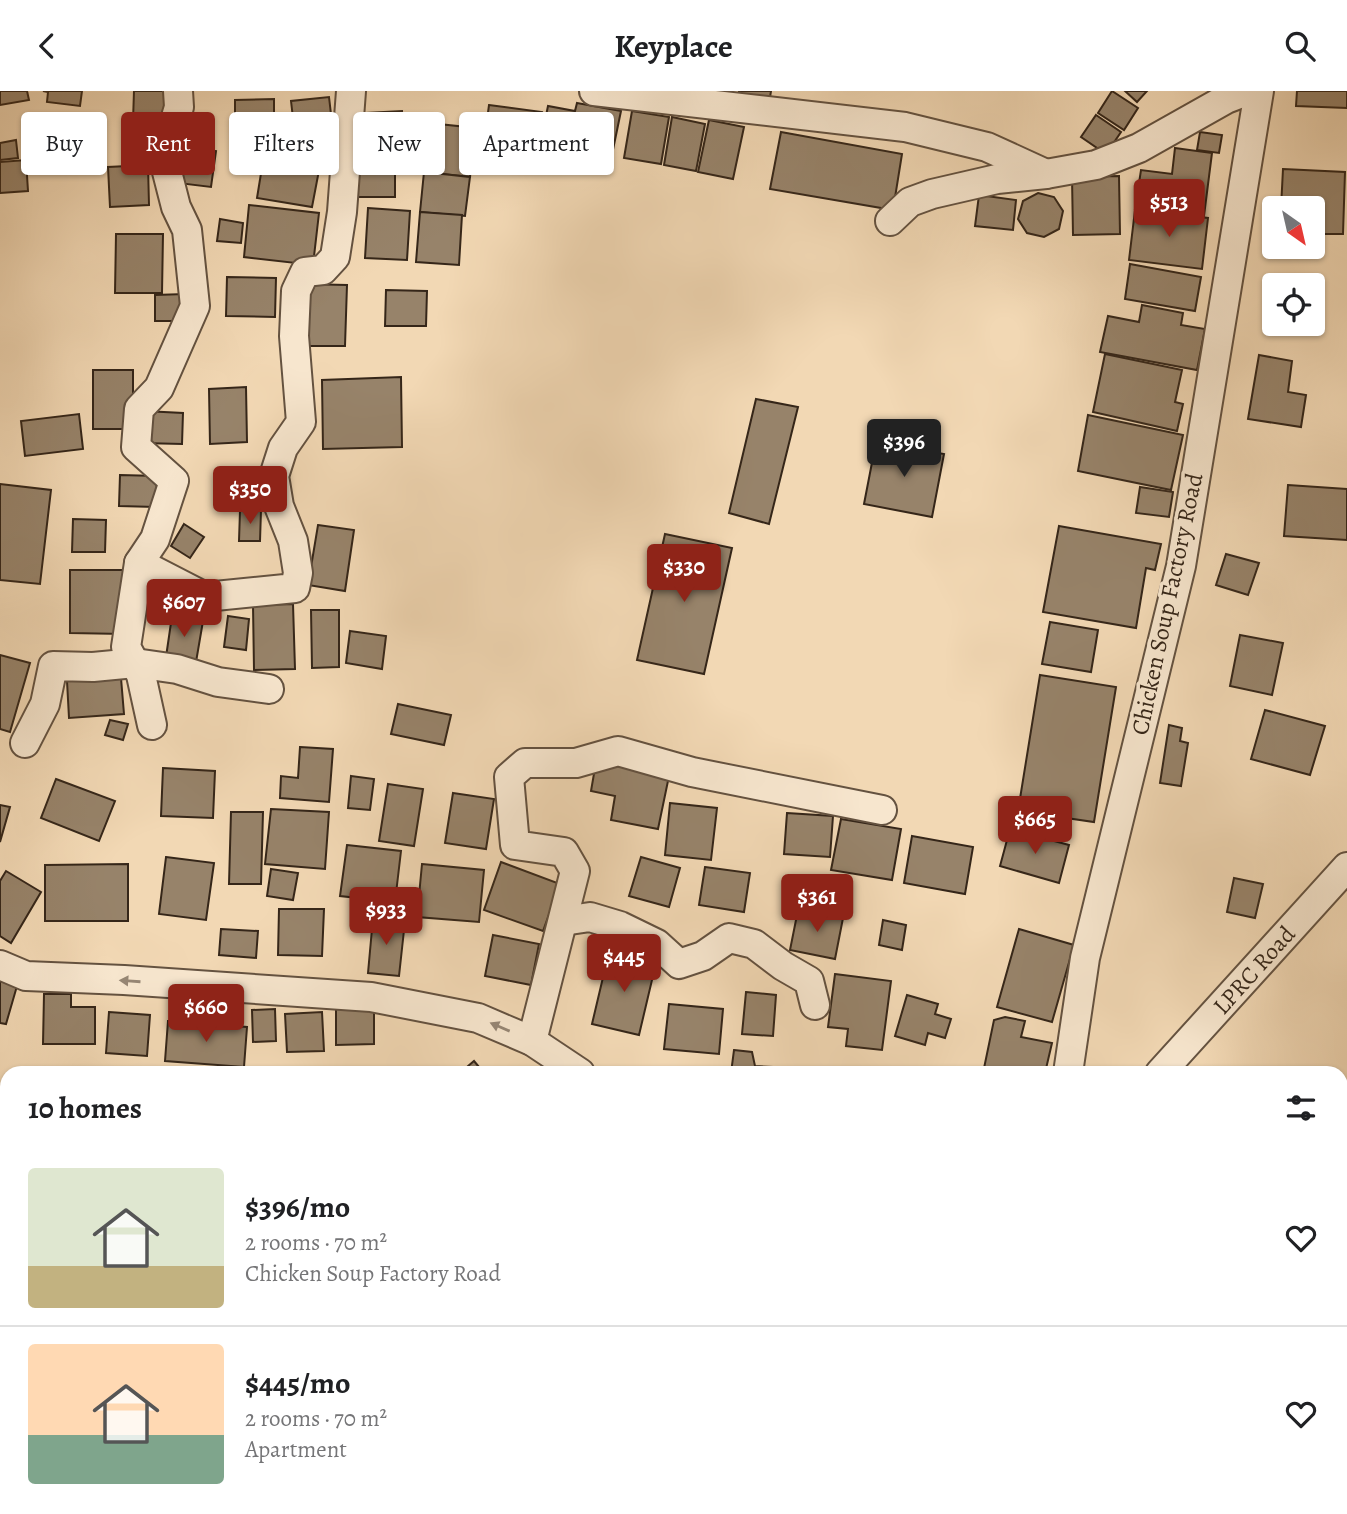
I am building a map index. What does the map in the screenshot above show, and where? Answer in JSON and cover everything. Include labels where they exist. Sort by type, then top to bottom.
[{"type":"street","points":[[152,725],[141,675],[126,647],[139,563],[155,538],[174,481],[136,447],[139,409],[159,388],[195,306],[187,230],[176,207],[165,165],[178,107],[178,91]]},
{"type":"street","points":[[139,563],[205,597],[295,588],[298,573],[293,541],[279,506],[274,476],[283,448],[301,422],[294,336],[296,291],[305,272],[323,270],[335,257],[342,212],[351,91]]},
{"type":"street","points":[[594,91],[905,127],[988,147],[1046,174]]},
{"type":"street","points":[[890,221],[911,202],[932,194],[997,179],[1096,165],[1139,148],[1247,91]]},
{"type":"street","name":"Chicken Soup Factory Road","points":[[1069,1066],[1085,958],[1181,566],[1259,91]]},
{"type":"street","points":[[25,743],[45,705],[53,666],[93,667],[135,663],[177,669],[218,682],[269,689]]},
{"type":"street","points":[[532,1041],[575,871],[564,852],[515,845],[509,777],[525,763],[576,763],[618,751],[691,772],[883,810]]},
{"type":"street","name":"LPRC Road","points":[[1166,1066],[1347,867]]},
{"type":"street","points":[[563,921],[590,917],[620,926],[657,944],[679,964],[703,956],[729,938],[754,944],[783,967],[809,981],[815,1005]]},
{"type":"street","points":[[0,965],[26,976],[371,997],[478,1018],[532,1041],[570,1066]]},
{"type":"building","points":[[0,91],[27,91],[29,100],[0,105]]},
{"type":"building","points":[[43,91],[82,91],[80,106],[47,102],[48,92]]},
{"type":"building","points":[[134,91],[164,91],[164,112],[133,112]]},
{"type":"building","points":[[739,91],[771,91],[769,104],[738,100]]},
{"type":"building","points":[[1112,91],[1138,108],[1124,130],[1098,113]]},
{"type":"building","points":[[1125,91],[1147,91],[1137,102]]},
{"type":"building","points":[[1297,91],[1347,91],[1347,108],[1296,106]]},
{"type":"building","points":[[329,97],[331,112],[292,112],[291,101]]},
{"type":"building","points":[[274,99],[274,112],[235,112],[235,100]]},
{"type":"building","points":[[577,103],[621,111],[614,145],[614,112],[547,112],[548,106],[575,111]]},
{"type":"building","points":[[489,105],[542,112],[488,112]]},
{"type":"building","points":[[632,111],[669,117],[661,164],[624,158]]},
{"type":"building","points":[[1096,115],[1121,132],[1106,154],[1081,137]]},
{"type":"building","points":[[672,117],[705,124],[696,171],[664,165]]},
{"type":"building","points":[[709,120],[744,127],[733,179],[698,172]]},
{"type":"building","points":[[445,125],[459,126],[459,175],[470,177],[445,174]]},
{"type":"building","points":[[781,132],[902,154],[893,210],[770,189]]},
{"type":"building","points":[[1200,132],[1222,135],[1219,153],[1197,150]]},
{"type":"building","points":[[16,140],[18,158],[0,160],[0,143]]},
{"type":"building","points":[[1175,148],[1212,153],[1204,216],[1135,209],[1141,170],[1172,174]]},
{"type":"building","points":[[21,160],[21,175],[27,175],[28,191],[0,193],[0,162]]},
{"type":"building","points":[[121,166],[121,175],[148,175],[149,205],[110,207],[108,167]]},
{"type":"building","points":[[1283,169],[1345,172],[1343,234],[1325,234],[1325,196],[1282,196]]},
{"type":"building","points":[[179,175],[213,175],[211,187],[178,183]]},
{"type":"building","points":[[261,175],[318,175],[312,207],[257,198]]},
{"type":"building","points":[[358,175],[395,175],[395,197],[358,197]]},
{"type":"building","points":[[424,175],[470,177],[465,216],[420,212]]},
{"type":"building","points":[[1119,176],[1120,234],[1073,235],[1072,177]]},
{"type":"building","points":[[1038,193],[1054,197],[1063,211],[1059,229],[1044,237],[1027,233],[1018,219],[1023,201]]},
{"type":"building","points":[[979,195],[1016,200],[1013,230],[975,226]]},
{"type":"building","points":[[249,205],[319,213],[313,265],[244,257]]},
{"type":"building","points":[[368,208],[410,211],[407,260],[365,258]]},
{"type":"building","points":[[1135,210],[1208,218],[1202,269],[1129,260]]},
{"type":"building","points":[[420,212],[462,215],[459,265],[416,262]]},
{"type":"building","points":[[220,219],[243,223],[241,243],[217,241]]},
{"type":"building","points":[[116,234],[163,234],[162,293],[115,293]]},
{"type":"building","points":[[1130,264],[1201,277],[1195,311],[1125,299]]},
{"type":"building","points":[[227,277],[276,278],[275,317],[226,316]]},
{"type":"building","points":[[303,284],[347,285],[345,346],[301,346]]},
{"type":"building","points":[[386,290],[427,291],[426,326],[385,326]]},
{"type":"building","points":[[185,294],[184,321],[155,321],[155,295]]},
{"type":"building","points":[[1142,305],[1183,313],[1181,325],[1205,329],[1197,370],[1100,352],[1108,316],[1139,322]]},
{"type":"building","points":[[1105,354],[1182,370],[1175,402],[1183,404],[1177,431],[1093,412]]},
{"type":"building","points":[[1259,355],[1292,361],[1288,392],[1306,395],[1301,427],[1248,419]]},
{"type":"building","points":[[93,370],[133,370],[133,429],[93,429]]},
{"type":"building","points":[[401,377],[402,447],[323,449],[322,380]]},
{"type":"building","points":[[246,387],[247,442],[210,444],[209,389]]},
{"type":"building","points":[[756,399],[798,407],[769,524],[729,513]]},
{"type":"building","points":[[144,411],[183,413],[182,444],[142,443]]},
{"type":"building","points":[[79,414],[83,449],[25,456],[21,421]]},
{"type":"building","points":[[1088,415],[1183,435],[1171,490],[1078,471]]},
{"type":"building","points":[[876,442],[944,454],[932,517],[864,504]]},
{"type":"building","points":[[120,475],[157,476],[156,507],[119,506]]},
{"type":"building","points":[[0,484],[51,490],[40,584],[0,580]]},
{"type":"building","points":[[1288,485],[1347,489],[1347,540],[1284,536]]},
{"type":"building","points":[[1140,487],[1173,492],[1169,517],[1136,513]]},
{"type":"building","points":[[261,510],[260,541],[239,541],[240,511]]},
{"type":"building","points":[[73,519],[106,520],[105,552],[72,552]]},
{"type":"building","points":[[184,524],[204,537],[190,558],[171,546]]},
{"type":"building","points":[[318,525],[354,530],[345,591],[308,585]]},
{"type":"building","points":[[1059,526],[1161,544],[1155,570],[1146,568],[1136,628],[1043,612]]},
{"type":"building","points":[[665,534],[732,548],[704,674],[637,660]]},
{"type":"building","points":[[1226,554],[1259,563],[1248,595],[1216,585]]},
{"type":"building","points":[[70,570],[124,570],[124,634],[70,633]]},
{"type":"building","points":[[293,604],[295,669],[254,670],[253,605]]},
{"type":"building","points":[[311,610],[339,610],[339,667],[312,668]]},
{"type":"building","points":[[172,616],[203,621],[196,662],[166,657]]},
{"type":"building","points":[[228,616],[249,619],[246,650],[224,647]]},
{"type":"building","points":[[1050,622],[1098,630],[1091,672],[1042,664]]},
{"type":"building","points":[[350,631],[386,636],[382,669],[346,663]]},
{"type":"building","points":[[1240,635],[1283,643],[1272,695],[1230,686]]},
{"type":"building","points":[[0,655],[30,663],[10,732],[0,729]]},
{"type":"building","points":[[1040,675],[1116,687],[1094,822],[1018,811]]},
{"type":"building","points":[[121,678],[124,714],[69,718],[67,681]]},
{"type":"building","points":[[398,704],[451,715],[444,745],[391,734]]},
{"type":"building","points":[[1265,710],[1325,726],[1310,775],[1251,759]]},
{"type":"building","points":[[110,720],[128,724],[123,740],[105,735]]},
{"type":"building","points":[[1169,725],[1182,728],[1180,741],[1188,743],[1181,786],[1160,783]]},
{"type":"building","points":[[300,747],[333,749],[329,802],[280,798],[281,776],[298,778]]},
{"type":"building","points":[[596,762],[669,776],[658,829],[611,820],[615,796],[591,791]]},
{"type":"building","points":[[163,768],[215,771],[213,818],[161,816]]},
{"type":"building","points":[[351,776],[374,779],[370,810],[348,808]]},
{"type":"building","points":[[56,779],[115,801],[99,841],[41,818]]},
{"type":"building","points":[[388,784],[423,789],[414,846],[379,841]]},
{"type":"building","points":[[453,793],[494,799],[486,849],[445,843]]},
{"type":"building","points":[[670,803],[717,808],[711,860],[665,855]]},
{"type":"building","points":[[0,805],[10,807],[0,842]]},
{"type":"building","points":[[271,809],[329,812],[325,869],[265,864]]},
{"type":"building","points":[[231,812],[263,812],[261,884],[229,884]]},
{"type":"building","points":[[787,813],[833,816],[830,857],[784,854]]},
{"type":"building","points":[[841,819],[901,829],[892,880],[831,870]]},
{"type":"building","points":[[1010,829],[1069,845],[1059,883],[1000,866]]},
{"type":"building","points":[[912,836],[973,847],[965,894],[904,883]]},
{"type":"building","points":[[347,845],[401,851],[395,902],[340,896]]},
{"type":"building","points":[[166,857],[214,863],[206,920],[159,914]]},
{"type":"building","points":[[641,857],[680,868],[669,907],[629,896]]},
{"type":"building","points":[[501,862],[560,884],[543,931],[484,910]]},
{"type":"building","points":[[128,864],[128,921],[45,921],[45,865]]},
{"type":"building","points":[[422,864],[484,870],[479,922],[417,917]]},
{"type":"building","points":[[705,867],[750,873],[744,912],[699,905]]},
{"type":"building","points":[[271,869],[298,873],[293,900],[267,896]]},
{"type":"building","points":[[6,871],[41,892],[11,943],[0,936],[0,881]]},
{"type":"building","points":[[1234,878],[1263,884],[1255,918],[1227,912]]},
{"type":"building","points":[[279,909],[324,909],[322,956],[278,955]]},
{"type":"building","points":[[798,910],[843,918],[835,959],[790,950]]},
{"type":"building","points":[[373,918],[405,921],[399,976],[368,973]]},
{"type":"building","points":[[883,920],[906,925],[902,950],[879,945]]},
{"type":"building","points":[[221,929],[258,931],[256,958],[219,955]]},
{"type":"building","points":[[1019,929],[1074,945],[1052,1022],[997,1007]]},
{"type":"building","points":[[493,935],[539,944],[531,985],[485,976]]},
{"type":"building","points":[[609,952],[656,963],[639,1035],[592,1024]]},
{"type":"building","points":[[835,974],[891,981],[882,1050],[846,1046],[848,1029],[828,1027]]},
{"type":"building","points":[[0,981],[17,986],[6,1024],[0,1023]]},
{"type":"building","points":[[746,992],[776,995],[773,1036],[742,1034]]},
{"type":"building","points":[[44,994],[71,994],[71,1007],[95,1007],[95,1044],[43,1044]]},
{"type":"building","points":[[907,995],[938,1004],[935,1014],[951,1019],[945,1038],[928,1033],[925,1045],[895,1036]]},
{"type":"building","points":[[669,1004],[723,1009],[719,1054],[664,1049]]},
{"type":"building","points":[[336,1007],[374,1007],[374,1044],[336,1045]]},
{"type":"building","points":[[275,1009],[276,1041],[253,1042],[252,1010]]},
{"type":"building","points":[[109,1012],[150,1015],[147,1056],[106,1053]]},
{"type":"building","points":[[322,1012],[324,1051],[287,1052],[285,1014]]},
{"type":"building","points":[[1005,1017],[1025,1021],[1021,1037],[1052,1043],[1047,1066],[984,1066],[994,1020]]},
{"type":"building","points":[[168,1021],[247,1027],[244,1066],[165,1061]]},
{"type":"building","points":[[734,1050],[752,1052],[755,1066],[732,1066]]}]
